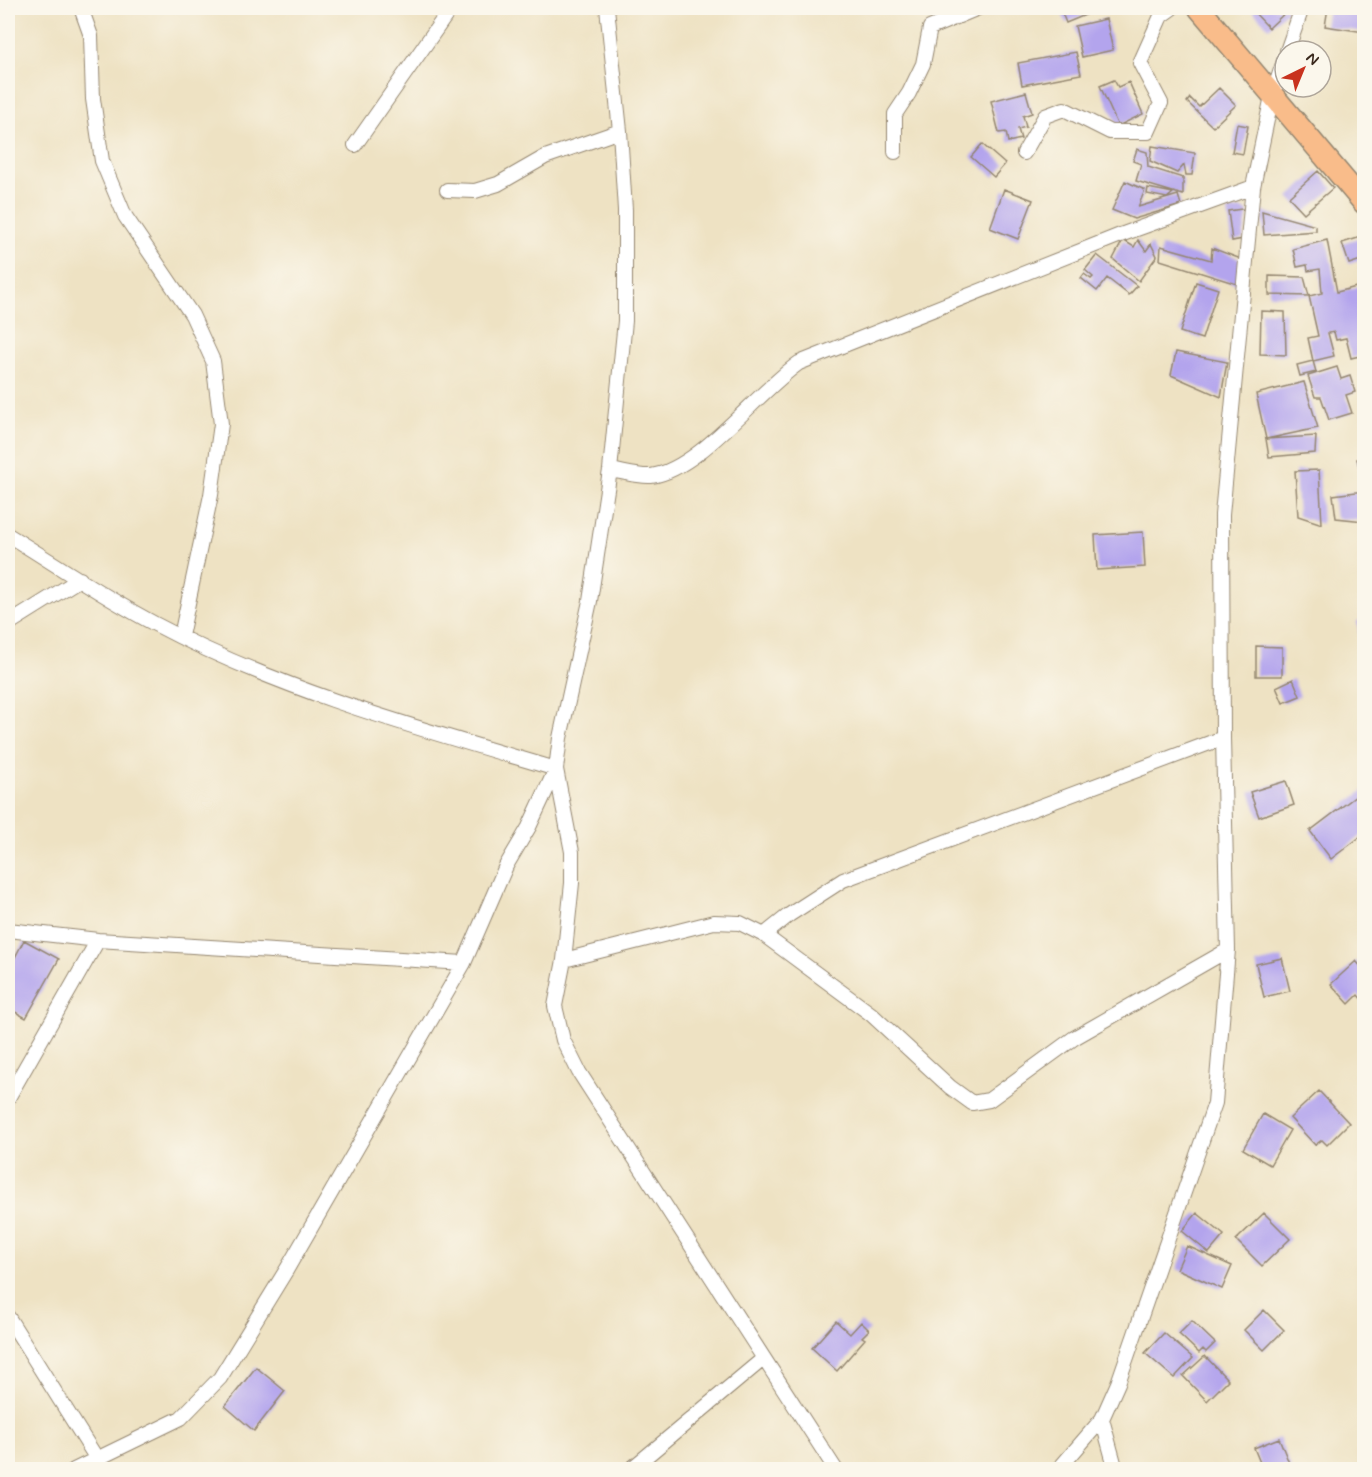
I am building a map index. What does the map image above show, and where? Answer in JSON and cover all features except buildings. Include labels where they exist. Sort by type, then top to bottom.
[{"type":"main road","points":[[1199,8],[1365,203]]},
{"type":"street","points":[[81,8],[91,36],[93,99],[102,161],[125,216],[192,315],[213,361],[221,424],[210,495],[181,636]]},
{"type":"street","points":[[355,145],[451,8]]},
{"type":"street","points":[[74,1470],[95,1464],[181,1418],[220,1378],[287,1269],[464,963],[506,866],[529,827],[556,769],[560,738],[590,601],[610,470],[625,321],[625,210],[620,131],[607,8]]},
{"type":"street","points":[[895,152],[895,114],[909,93],[923,63],[930,28],[978,8]]},
{"type":"street","points":[[1024,153],[1045,116],[1064,109],[1110,132],[1148,132],[1161,103],[1140,63],[1161,16],[1172,8]]},
{"type":"street","points":[[1291,39],[1302,8]]},
{"type":"street","points":[[1058,1470],[1102,1419],[1118,1383],[1215,1103],[1228,950],[1223,738],[1222,515],[1253,187],[1273,93]]},
{"type":"street","points":[[447,190],[475,191],[498,184],[545,157],[620,131]]},
{"type":"street","points":[[610,470],[649,476],[668,472],[692,460],[775,379],[799,363],[1123,234],[1253,187]]},
{"type":"street","points":[[8,535],[155,624],[250,668],[395,722],[556,769]]},
{"type":"street","points":[[8,624],[80,579]]},
{"type":"street","points":[[764,935],[789,915],[843,880],[1223,738]]},
{"type":"street","points":[[556,769],[572,852],[572,883],[564,960],[555,1006],[563,1040],[579,1072],[836,1470]]},
{"type":"street","points":[[564,960],[714,922],[740,923],[764,935],[871,1014],[950,1087],[972,1103],[989,1100],[1074,1038],[1228,950]]},
{"type":"street","points":[[8,930],[98,940],[464,963]]},
{"type":"street","points":[[8,1098],[98,940]]},
{"type":"street","points":[[8,1317],[95,1464]]},
{"type":"street","points":[[630,1470],[763,1359]]},
{"type":"street","points":[[1102,1419],[1116,1470]]}]
